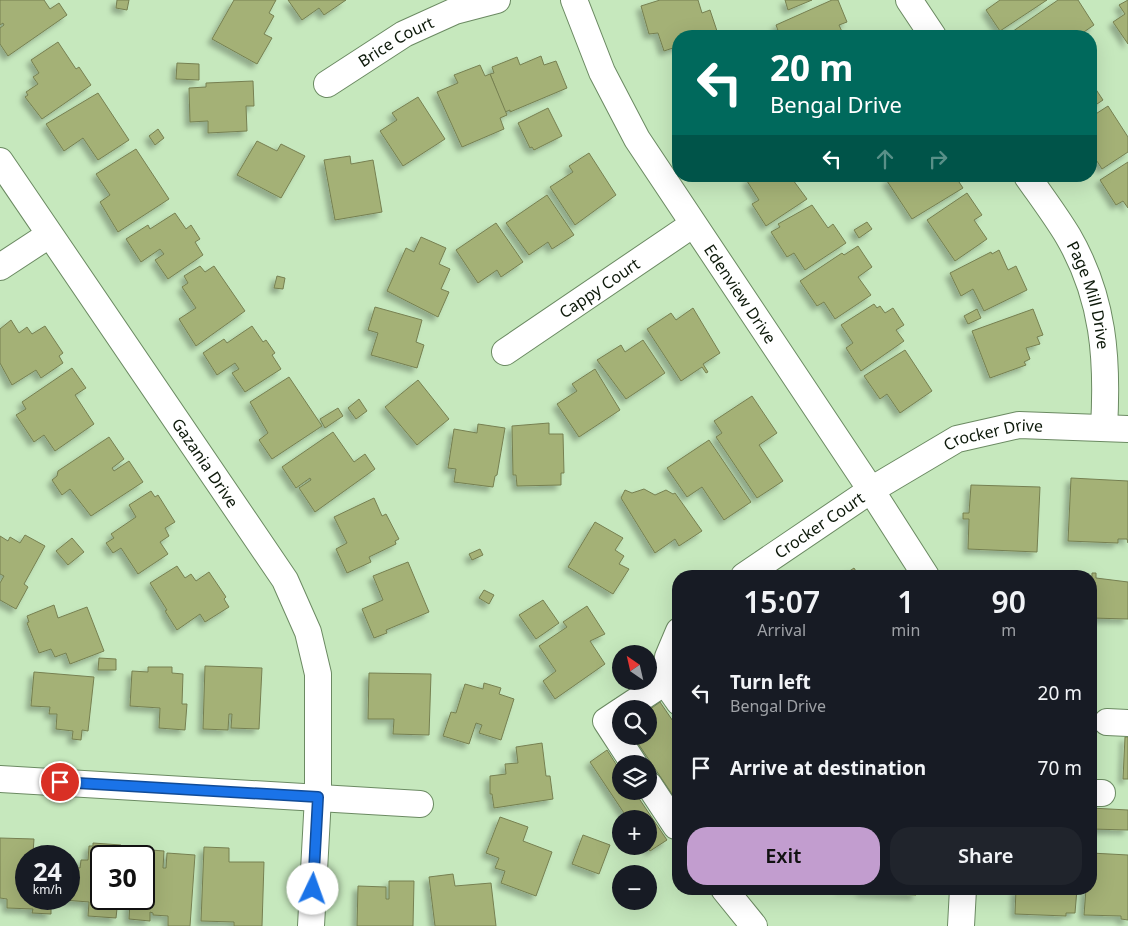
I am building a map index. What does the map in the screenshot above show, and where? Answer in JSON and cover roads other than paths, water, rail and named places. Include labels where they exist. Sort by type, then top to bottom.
[{"type":"street","name":"Brice Court","points":[[327,84],[404,34],[455,11],[497,0]]},
{"type":"street","name":"Edenview Drive","points":[[574,0],[618,107],[692,225],[871,490],[922,570]]},
{"type":"street","points":[[909,0],[929,30]]},
{"type":"street","name":"Gazania Drive","points":[[0,161],[285,580],[308,632],[318,674],[318,797],[311,926]]},
{"type":"street","name":"Page Mill Drive","points":[[1031,182],[1068,236],[1090,282],[1105,348],[1106,391],[1116,429]]},
{"type":"street","name":"Cappy Court","points":[[505,352],[692,225]]},
{"type":"street","points":[[0,267],[49,235]]},
{"type":"street","name":"Crocker Drive","points":[[871,490],[957,439],[1019,425],[1116,429]]},
{"type":"street","name":"Crocker Court","points":[[753,570],[871,490]]},
{"type":"street","points":[[650,700],[672,692],[668,657],[672,648]]},
{"type":"street","points":[[612,717],[606,721],[612,730]]},
{"type":"street","points":[[0,778],[420,804]]},
{"type":"street","points":[[657,797],[672,820]]},
{"type":"street","points":[[729,895],[754,926]]},
{"type":"street","points":[[961,926],[963,895]]}]
